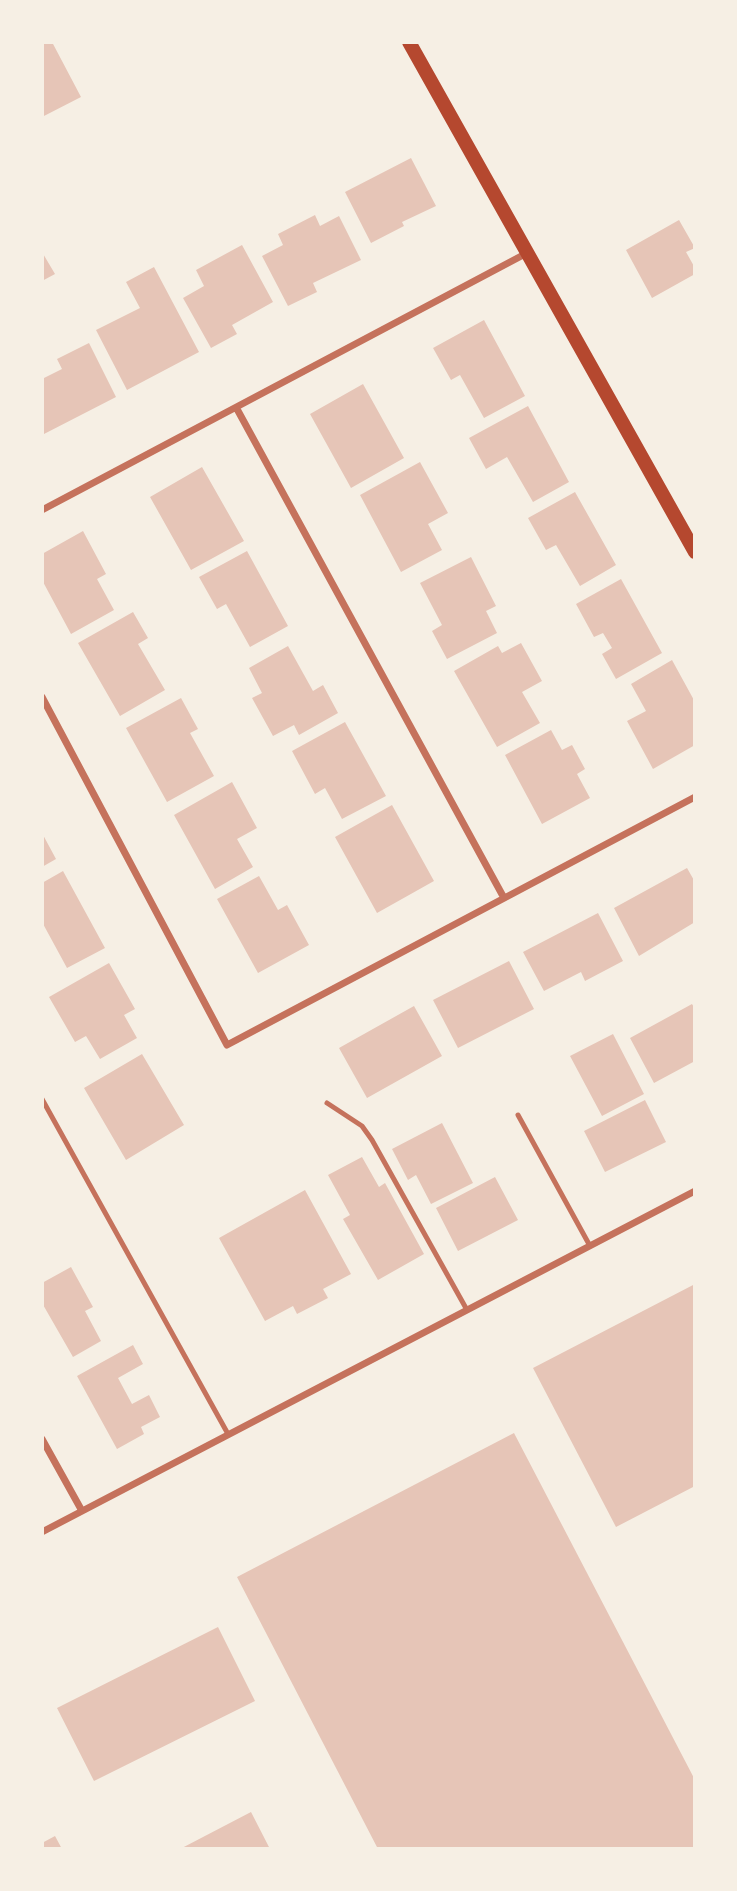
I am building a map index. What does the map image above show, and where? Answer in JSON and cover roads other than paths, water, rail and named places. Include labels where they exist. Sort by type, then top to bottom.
[{"type":"main road","points":[[409,42],[695,552]]},
{"type":"street","points":[[42,510],[528,253]]},
{"type":"street","points":[[237,409],[504,898]]},
{"type":"street","points":[[42,697],[228,1045],[695,797]]},
{"type":"street","points":[[42,1532],[695,1191]]},
{"type":"street","points":[[42,1438],[82,1511]]},
{"type":"lane","points":[[42,1099],[228,1434]]},
{"type":"lane","points":[[327,1103],[362,1126],[372,1140],[467,1310]]},
{"type":"lane","points":[[518,1115],[590,1246]]}]
